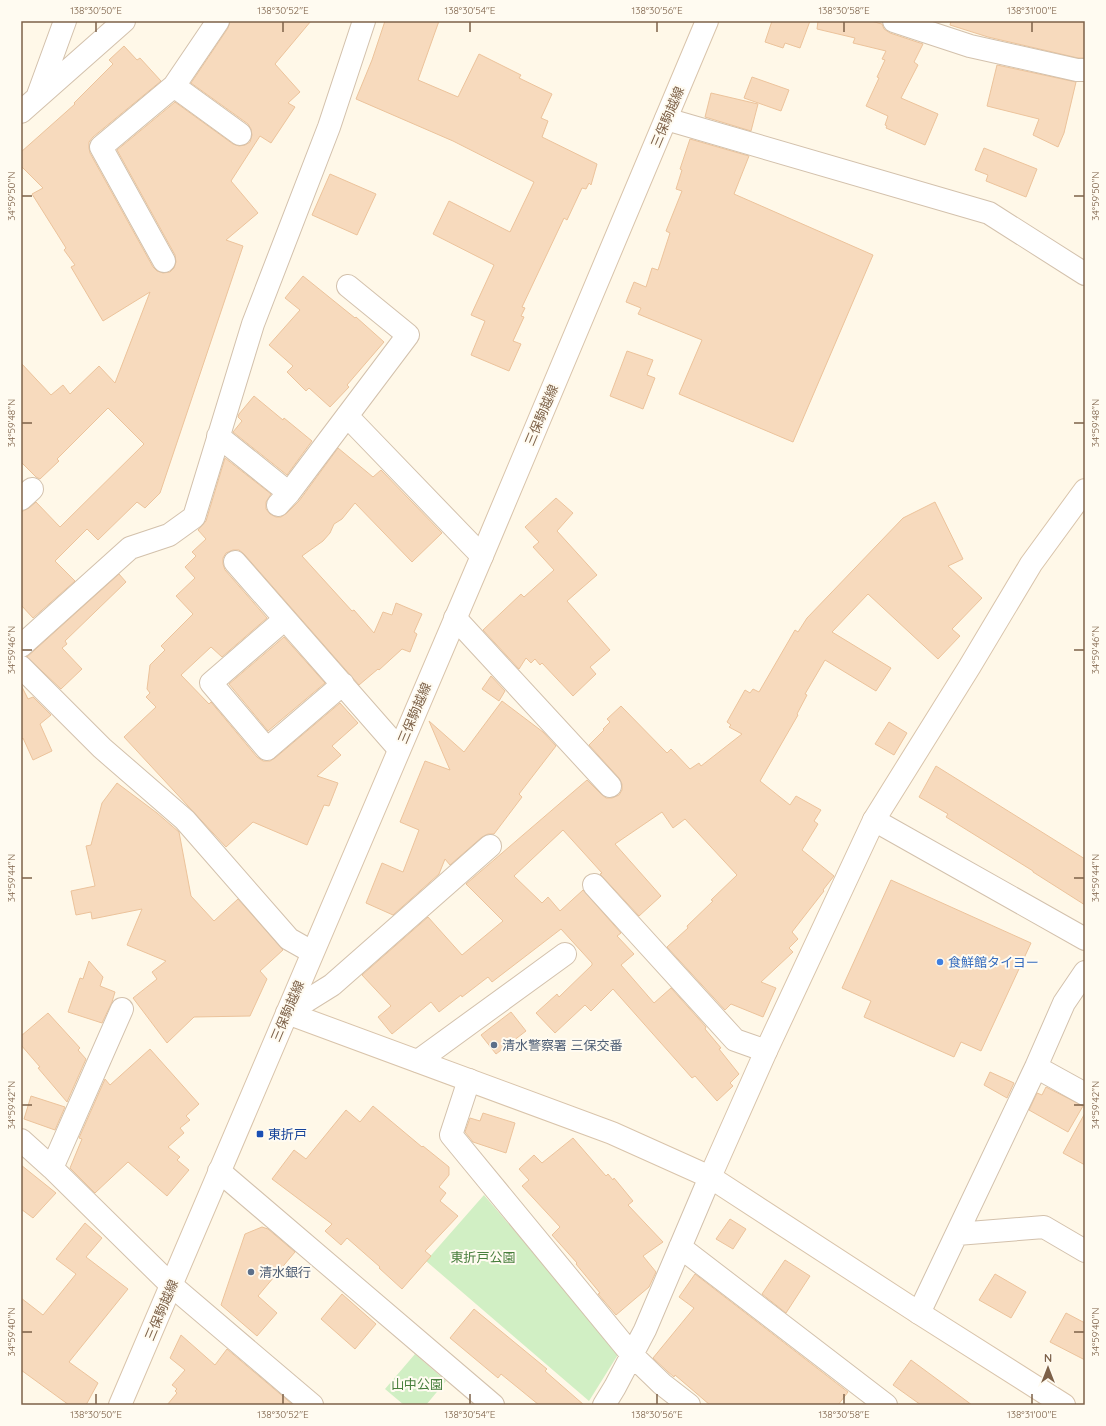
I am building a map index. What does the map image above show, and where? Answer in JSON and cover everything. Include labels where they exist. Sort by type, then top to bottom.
[{"type":"street","points":[[38,96],[65,21]]},
{"type":"street","points":[[21,112],[124,21]]},
{"type":"street","points":[[164,261],[101,147],[174,86],[218,21]]},
{"type":"street","points":[[21,646],[130,548],[169,535],[194,518],[253,324],[329,127],[364,21]]},
{"type":"street","name":"三保駒越線","points":[[120,1405],[708,21]]},
{"type":"street","points":[[894,21],[970,46],[1077,70],[1085,70]]},
{"type":"street","points":[[174,86],[240,134]]},
{"type":"street","points":[[666,119],[989,213],[1085,274]]},
{"type":"street","points":[[218,436],[284,499],[408,335],[348,286]]},
{"type":"street","points":[[348,416],[482,556]]},
{"type":"street","points":[[604,1405],[616,1387],[645,1330],[710,1177],[766,1051],[874,820],[970,666],[1031,564],[1085,490]]},
{"type":"street","points":[[235,562],[399,749]]},
{"type":"street","points":[[455,618],[610,786]]},
{"type":"street","points":[[286,619],[211,683],[267,749],[343,684]]},
{"type":"street","points":[[21,667],[102,748],[185,820],[289,939],[312,952]]},
{"type":"street","points":[[874,820],[1085,938]]},
{"type":"street","points":[[286,1013],[332,985],[490,846]]},
{"type":"street","points":[[594,885],[735,1040],[766,1051]]},
{"type":"street","points":[[418,1061],[565,954]]},
{"type":"street","points":[[919,1313],[1036,1067],[1064,1003],[1085,972]]},
{"type":"street","points":[[52,1168],[122,1009]]},
{"type":"street","points":[[286,1013],[612,1133],[710,1177],[1064,1405]]},
{"type":"street","points":[[1036,1067],[1085,1094]]},
{"type":"street","points":[[469,1080],[451,1134],[632,1355],[662,1384],[689,1405]]},
{"type":"street","points":[[21,1140],[52,1168],[171,1285],[312,1405]]},
{"type":"street","points":[[219,1171],[493,1405]]},
{"type":"street","points":[[957,1234],[1044,1227],[1085,1251]]},
{"type":"street","points":[[680,1247],[886,1405]]},
{"type":"green space","name":"東折戸公園","points":[[484,1195],[619,1353],[589,1401],[426,1261]]},
{"type":"green space","name":"山中公園","points":[[415,1354],[446,1381],[426,1405],[404,1405],[385,1389]]},
{"type":"building","points":[[230,21],[311,21],[275,64],[300,92],[288,103],[295,107],[271,143],[260,136],[231,181],[258,213],[226,240],[243,246],[160,493],[145,508],[137,502],[98,540],[87,529],[55,561],[75,581],[33,618],[21,605],[21,512],[36,502],[60,527],[144,444],[108,408],[57,459],[59,461],[40,479],[36,477],[21,462],[21,363],[51,395],[63,385],[70,394],[99,366],[115,383],[150,292],[103,321],[71,267],[75,265],[64,250],[66,248],[32,194],[43,188],[21,166],[21,152],[75,104],[74,103],[113,64],[109,60],[124,46],[137,60],[140,58],[161,81],[93,137],[89,142],[89,148],[90,153],[153,267],[157,271],[163,273],[170,272],[174,268],[176,262],[175,255],[117,150],[175,102],[233,144],[239,146],[250,142],[252,135],[248,124],[191,83],[228,28]]},
{"type":"building","points":[[385,21],[439,21],[418,80],[458,97],[479,54],[521,75],[519,78],[552,94],[541,118],[548,121],[542,137],[597,164],[591,185],[589,183],[586,189],[582,188],[567,220],[564,218],[522,307],[525,308],[521,316],[524,317],[513,341],[521,344],[509,371],[471,355],[485,321],[471,315],[494,265],[433,234],[449,201],[510,232],[534,182],[453,141],[356,99],[372,60]]},
{"type":"building","points":[[772,21],[810,21],[800,48],[785,43],[783,48],[765,42]]},
{"type":"building","points":[[818,21],[871,21],[882,24],[884,29],[890,33],[923,44],[914,62],[918,65],[901,98],[938,114],[925,145],[886,128],[887,126],[885,125],[888,116],[866,106],[879,78],[877,77],[885,60],[882,59],[886,51],[853,43],[855,38],[817,29]]},
{"type":"building","points":[[951,21],[1085,21],[1085,58],[1078,58],[988,37],[950,25]]},
{"type":"building","points":[[997,65],[1076,82],[1064,133],[1058,147],[1033,135],[1039,119],[987,106]]},
{"type":"building","points":[[752,77],[789,90],[781,111],[744,98]]},
{"type":"building","points":[[711,93],[758,104],[751,131],[705,117]]},
{"type":"building","points":[[690,139],[749,156],[734,194],[873,255],[793,442],[679,394],[702,340],[638,314],[641,308],[626,302],[634,282],[646,287],[652,268],[658,270],[670,233],[666,231],[682,191],[676,189],[682,170],[680,169]]},
{"type":"building","points":[[984,148],[1037,169],[1026,197],[986,181],[988,175],[975,170]]},
{"type":"building","points":[[330,174],[376,194],[357,235],[312,215]]},
{"type":"building","points":[[303,276],[355,318],[356,317],[384,342],[347,385],[349,387],[330,407],[309,388],[306,391],[287,372],[293,366],[269,345],[300,310],[285,298]]},
{"type":"building","points":[[627,351],[653,360],[647,375],[655,378],[643,409],[610,396]]},
{"type":"building","points":[[254,396],[312,441],[287,475],[233,432],[242,421],[238,417],[239,414]]},
{"type":"building","points":[[338,448],[373,477],[381,470],[442,533],[412,562],[355,503],[342,519],[334,524],[330,533],[323,541],[302,556],[374,633],[383,612],[392,615],[396,603],[422,614],[414,632],[417,634],[410,652],[402,649],[379,670],[378,669],[359,685],[244,554],[239,550],[233,550],[226,553],[223,558],[225,570],[267,618],[222,657],[211,647],[181,675],[209,704],[211,702],[257,757],[263,761],[270,761],[275,758],[340,703],[358,723],[332,746],[341,755],[317,776],[338,783],[329,806],[324,805],[307,845],[253,822],[226,847],[124,737],[156,707],[146,697],[150,693],[147,689],[150,665],[165,650],[161,646],[193,614],[176,596],[195,578],[185,567],[196,556],[192,552],[206,539],[198,530],[206,521],[225,458],[271,494],[266,502],[266,509],[270,514],[276,517],[281,517],[299,501]]},
{"type":"building","points":[[556,498],[573,513],[557,531],[597,575],[567,601],[610,650],[590,667],[596,674],[573,696],[542,663],[540,665],[535,659],[531,663],[526,658],[519,669],[483,630],[521,594],[524,597],[554,570],[533,547],[539,542],[525,527]]},
{"type":"building","points":[[935,502],[963,559],[948,566],[982,598],[952,629],[960,636],[938,659],[868,594],[832,632],[891,668],[876,691],[825,660],[805,694],[807,695],[797,714],[798,715],[760,781],[790,805],[796,796],[821,810],[814,821],[818,824],[802,850],[834,876],[792,932],[798,939],[789,948],[793,952],[761,982],[776,988],[763,1017],[731,1004],[725,1010],[667,947],[688,928],[687,926],[713,901],[711,900],[737,875],[685,819],[673,828],[662,812],[615,844],[661,896],[639,916],[600,874],[602,873],[563,830],[514,876],[542,903],[548,897],[560,911],[583,890],[621,933],[617,936],[634,954],[621,965],[654,1003],[671,988],[706,1027],[705,1029],[721,1048],[719,1049],[739,1074],[730,1083],[733,1086],[717,1101],[695,1076],[692,1078],[613,989],[591,1011],[585,1005],[555,1033],[536,1013],[557,994],[559,997],[592,965],[592,963],[561,929],[492,982],[488,977],[439,1012],[431,1002],[392,1034],[378,1017],[391,1006],[362,975],[428,917],[462,955],[503,921],[466,884],[587,780],[606,798],[612,798],[619,795],[622,790],[622,784],[619,778],[589,745],[610,722],[607,719],[621,706],[667,753],[671,749],[690,769],[699,763],[701,766],[742,734],[729,727],[731,725],[727,722],[745,690],[750,693],[753,689],[759,692],[795,630],[798,632],[807,618],[903,518]]},
{"type":"building","points":[[119,574],[126,582],[65,641],[67,644],[62,648],[82,669],[61,689],[27,657]]},
{"type":"building","points":[[284,637],[325,683],[268,731],[229,684]]},
{"type":"building","points":[[491,676],[505,691],[499,701],[482,689]]},
{"type":"building","points":[[21,685],[28,699],[33,697],[51,715],[40,724],[52,751],[33,760],[23,738],[21,740]]},
{"type":"building","points":[[502,701],[543,732],[556,746],[519,794],[522,797],[494,834],[488,834],[482,837],[450,865],[445,859],[439,874],[393,915],[366,903],[382,863],[403,872],[419,830],[400,822],[425,761],[450,770],[429,721],[464,752]]},
{"type":"building","points":[[889,722],[907,733],[894,755],[875,744]]},
{"type":"building","points":[[936,766],[1085,859],[1085,905],[946,817],[948,814],[919,797]]},
{"type":"building","points":[[117,783],[157,813],[179,832],[191,896],[214,921],[238,899],[283,950],[260,971],[267,979],[250,1016],[194,1017],[167,1043],[133,998],[157,979],[152,972],[166,961],[127,945],[142,909],[92,919],[91,912],[76,915],[71,891],[95,886],[86,846],[91,845],[102,803]]},
{"type":"building","points":[[891,880],[1031,943],[981,1051],[961,1042],[954,1057],[864,1017],[871,1001],[842,988]]},
{"type":"building","points":[[89,961],[103,977],[100,986],[115,992],[102,1023],[68,1012],[80,978],[83,979]]},
{"type":"building","points":[[511,1012],[526,1031],[496,1054],[481,1035]]},
{"type":"building","points":[[48,1013],[80,1048],[78,1050],[86,1059],[67,1102],[38,1068],[40,1067],[21,1045],[21,1036]]},
{"type":"building","points":[[150,1049],[199,1104],[186,1116],[190,1120],[180,1128],[184,1133],[168,1147],[180,1157],[177,1160],[189,1170],[167,1196],[128,1162],[95,1193],[70,1168],[82,1139],[79,1138],[105,1079],[110,1085]]},
{"type":"building","points":[[990,1072],[1014,1083],[1007,1098],[984,1085]]},
{"type":"building","points":[[1046,1087],[1083,1106],[1068,1132],[1029,1110],[1037,1093],[1042,1095]]},
{"type":"building","points":[[31,1096],[65,1107],[55,1130],[24,1119]]},
{"type":"building","points":[[373,1106],[422,1147],[423,1146],[449,1167],[449,1175],[439,1187],[446,1193],[440,1201],[458,1216],[425,1251],[431,1256],[402,1289],[347,1238],[341,1245],[325,1231],[332,1224],[272,1179],[294,1150],[306,1159],[346,1110],[360,1122]]},
{"type":"building","points":[[483,1113],[515,1123],[506,1153],[473,1142],[465,1132],[470,1118],[480,1121]]},
{"type":"building","points":[[1085,1113],[1085,1165],[1063,1153]]},
{"type":"building","points":[[573,1138],[606,1176],[608,1174],[613,1180],[614,1178],[633,1201],[628,1205],[663,1242],[643,1256],[656,1272],[649,1287],[616,1315],[598,1294],[600,1293],[576,1264],[577,1263],[552,1235],[560,1227],[522,1186],[529,1180],[519,1169],[534,1155],[542,1163]]},
{"type":"building","points":[[21,1165],[56,1193],[33,1218],[21,1209]]},
{"type":"building","points":[[730,1219],[746,1229],[733,1249],[716,1239]]},
{"type":"building","points":[[85,1223],[102,1238],[86,1257],[128,1289],[69,1362],[98,1383],[86,1405],[69,1405],[21,1370],[21,1298],[43,1315],[76,1274],[56,1259]]},
{"type":"building","points":[[262,1227],[268,1229],[295,1252],[258,1296],[277,1313],[257,1336],[221,1305],[245,1234]]},
{"type":"building","points":[[785,1260],[810,1276],[786,1313],[762,1294]]},
{"type":"building","points":[[695,1274],[848,1392],[838,1405],[710,1405],[675,1375],[674,1377],[667,1371],[653,1358],[694,1308],[679,1297]]},
{"type":"building","points":[[995,1274],[1026,1292],[1011,1318],[979,1300]]},
{"type":"building","points":[[342,1294],[376,1324],[355,1349],[321,1319]]},
{"type":"building","points":[[474,1309],[547,1369],[545,1371],[584,1405],[539,1405],[501,1374],[498,1378],[450,1338]]},
{"type":"building","points":[[1066,1313],[1085,1323],[1085,1360],[1050,1342]]},
{"type":"building","points":[[181,1335],[215,1365],[227,1349],[293,1405],[167,1405],[177,1393],[175,1391],[177,1389],[172,1385],[185,1370],[170,1358]]},
{"type":"building","points":[[911,1360],[972,1405],[921,1405],[893,1385]]},
{"type":"place","name":"食鮮館タイヨー","points":[[940,962]]},
{"type":"place","name":"清水警察署 三保交番","points":[[494,1045]]},
{"type":"place","name":"東折戸","points":[[260,1134]]},
{"type":"place","name":"清水銀行","points":[[251,1272]]}]
